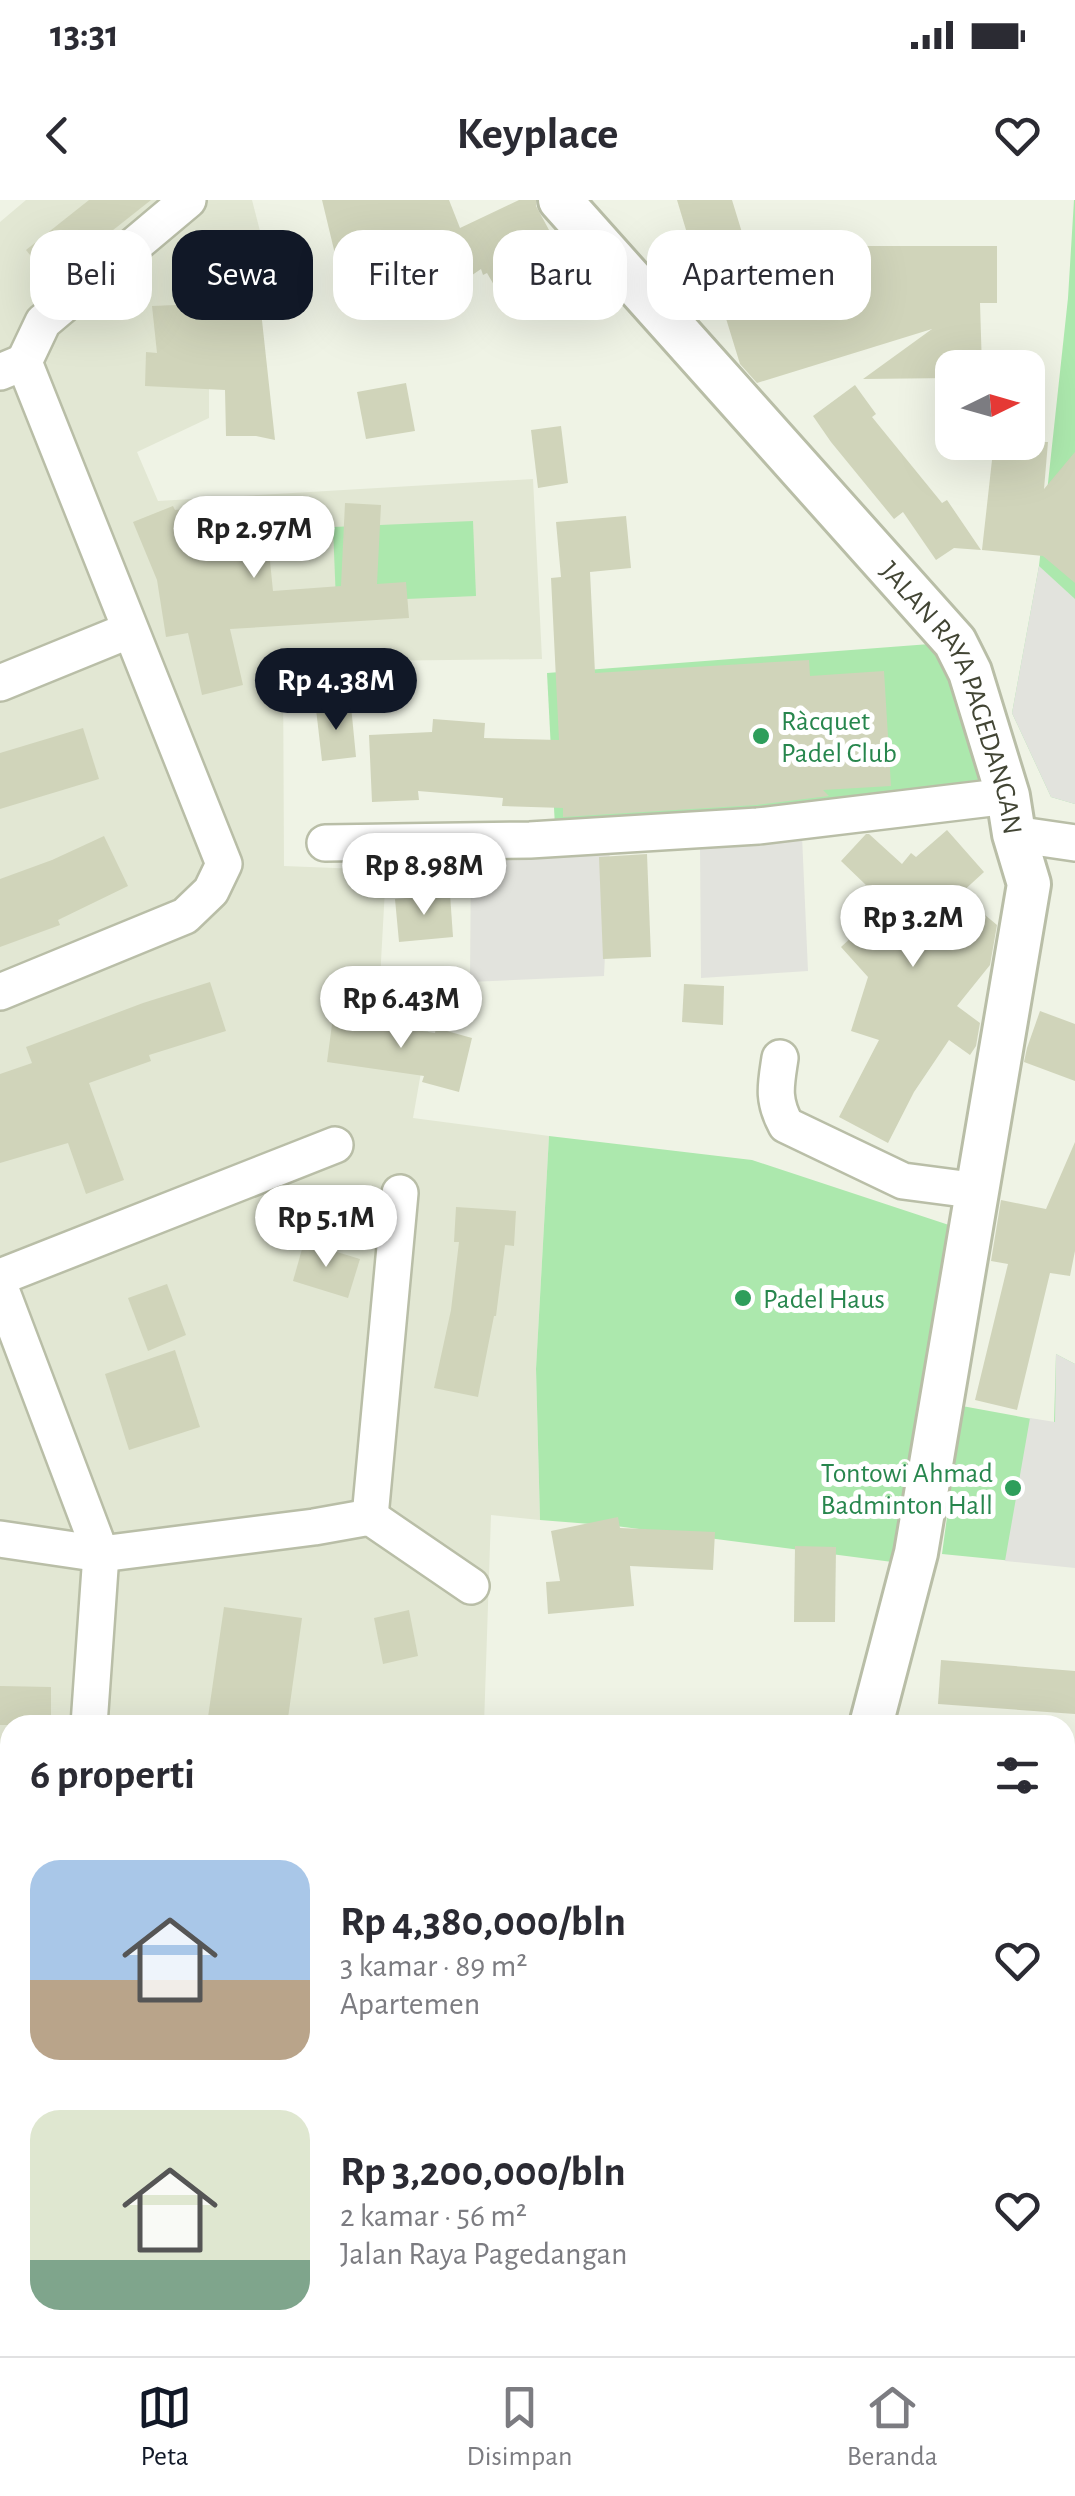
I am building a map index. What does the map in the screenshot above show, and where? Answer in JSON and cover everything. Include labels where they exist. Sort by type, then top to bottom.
[{"type":"street","points":[[0,992],[185,916],[211,891],[224,864],[130,630],[12,367],[43,322],[188,200]]},
{"type":"street","name":"JALAN RAYA PAGEDANGAN","points":[[560,200],[955,642],[970,672],[1029,884],[916,1553],[874,1715]]},
{"type":"street","points":[[0,683],[130,630]]},
{"type":"street","points":[[325,843],[530,840],[1011,815],[1075,843]]},
{"type":"street","points":[[780,1058],[775,1095],[786,1125],[902,1181],[979,1191]]},
{"type":"street","points":[[0,1278],[335,1144]]},
{"type":"street","points":[[370,1517],[400,1193]]},
{"type":"street","points":[[0,1287],[13,1362],[100,1554],[90,1715]]},
{"type":"street","points":[[0,1539],[100,1554],[370,1517],[471,1586]]},
{"type":"shaded area","points":[[26,200],[252,200],[260,230],[172,230],[172,320],[209,320],[209,418],[137,452],[158,501],[533,479],[542,659],[283,662],[284,866],[386,870],[379,998],[433,1004],[413,1118],[549,1136],[536,1369],[540,1520],[491,1515],[484,1715],[0,1715],[0,222]]},
{"type":"shaded area","points":[[1039,566],[1075,599],[1075,804],[1051,797],[1012,713]]},
{"type":"shaded area","points":[[802,836],[808,971],[701,978],[700,843]]},
{"type":"shaded area","points":[[610,847],[604,976],[470,982],[471,855]]},
{"type":"shaded area","points":[[1056,1354],[1075,1364],[1075,1568],[1005,1561],[1030,1418],[1055,1422]]},
{"type":"green space","points":[[1074,200],[1075,804],[1051,797],[1012,713],[1039,566],[1068,298]]},
{"type":"green space","points":[[473,521],[476,596],[336,602],[333,527]]},
{"type":"green space","name":"Ràcquet Padel Club","points":[[930,644],[958,688],[986,784],[963,800],[555,827],[547,673]]},
{"type":"green space","name":"Padel Haus","points":[[549,1136],[752,1160],[958,1228],[900,1563],[616,1526],[540,1520],[536,1369]]},
{"type":"green space","name":"Tontowi Ahmad Badminton Hall","points":[[1056,1354],[1075,1364],[1075,1567],[942,1554],[962,1406],[1054,1423]]},
{"type":"building","points":[[89,200],[151,200],[113,230],[51,230]]},
{"type":"building","points":[[322,200],[449,200],[460,228],[519,200],[536,200],[549,230],[493,230],[493,283],[481,269],[473,274],[473,230],[333,230],[333,246]]},
{"type":"building","points":[[677,200],[732,200],[741,230],[686,230]]},
{"type":"building","points":[[871,246],[997,246],[997,303],[980,303],[981,350],[935,350],[935,378],[863,379],[932,329],[757,383],[740,364],[726,320],[871,320]]},
{"type":"building","points":[[172,305],[172,320],[262,320],[275,440],[226,436],[225,390],[145,386],[146,352],[157,353],[152,306]]},
{"type":"building","points":[[406,383],[415,431],[366,439],[357,392]]},
{"type":"building","points":[[855,385],[876,414],[872,417],[942,503],[947,500],[981,550],[954,548],[936,560],[903,512],[894,519],[831,442],[813,416]]},
{"type":"building","points":[[561,426],[568,483],[538,488],[531,430]]},
{"type":"building","points":[[1048,442],[1044,489],[1075,452],[1075,583],[1043,556],[982,550],[992,460],[1045,460]]},
{"type":"building","points":[[264,502],[273,591],[341,586],[345,503],[381,505],[377,584],[406,582],[409,618],[230,629],[243,685],[202,695],[188,633],[166,637],[157,580],[133,522],[173,506],[175,510]]},
{"type":"building","name":"Ràcquet Padel Club","points":[[626,516],[631,568],[590,572],[595,673],[809,660],[810,676],[884,671],[891,786],[823,790],[829,796],[756,805],[563,817],[563,808],[502,806],[503,798],[418,791],[419,800],[372,802],[369,735],[432,732],[433,719],[485,723],[484,738],[559,740],[551,578],[561,577],[556,522]]},
{"type":"building","points":[[351,706],[356,757],[322,761],[316,709]]},
{"type":"building","points":[[83,728],[99,779],[0,809],[0,753]]},
{"type":"building","points":[[947,830],[984,872],[960,894],[997,925],[990,965],[957,1006],[980,1023],[976,1046],[970,1055],[949,1040],[914,1092],[888,1143],[839,1117],[879,1040],[851,1031],[868,977],[841,947],[867,923],[848,903],[866,885],[841,861],[869,834],[902,864],[911,853],[916,857]]},
{"type":"building","points":[[104,836],[128,886],[58,920],[60,925],[0,947],[0,879]]},
{"type":"building","points":[[647,854],[651,957],[603,959],[599,857]]},
{"type":"building","points":[[450,894],[453,937],[399,942],[395,899]]},
{"type":"building","points":[[210,982],[226,1031],[149,1055],[151,1061],[89,1083],[124,1180],[86,1194],[68,1143],[0,1163],[0,1074],[32,1063],[26,1047]]},
{"type":"building","points":[[684,984],[724,986],[723,1025],[682,1022]]},
{"type":"building","points":[[1040,1011],[1075,1024],[1075,1081],[1024,1062]]},
{"type":"building","points":[[333,1017],[435,1033],[436,1028],[472,1038],[459,1092],[422,1082],[424,1076],[327,1062]]},
{"type":"building","points":[[1075,1142],[1075,1251],[1070,1276],[1050,1273],[1017,1410],[975,1400],[1008,1264],[991,1261],[1001,1200],[1046,1209]]},
{"type":"building","points":[[456,1207],[516,1211],[514,1246],[505,1245],[496,1316],[478,1397],[434,1388],[451,1310],[459,1242],[454,1242]]},
{"type":"building","points":[[304,1242],[360,1259],[348,1298],[293,1281]]},
{"type":"building","points":[[167,1284],[186,1335],[148,1351],[128,1298]]},
{"type":"building","points":[[175,1350],[200,1427],[129,1450],[105,1374]]},
{"type":"building","points":[[618,1517],[620,1528],[715,1532],[713,1570],[630,1566],[634,1606],[548,1614],[546,1582],[560,1581],[551,1531]]},
{"type":"building","points":[[795,1546],[836,1547],[835,1622],[794,1622]]},
{"type":"building","points":[[224,1607],[302,1618],[288,1715],[208,1715]]},
{"type":"building","points":[[409,1610],[418,1656],[383,1664],[374,1618]]},
{"type":"building","points":[[941,1660],[1075,1671],[1075,1714],[938,1704]]},
{"type":"building","points":[[0,1686],[51,1687],[51,1715],[0,1715]]},
{"type":"place","name":"Ràcquet Padel Club","points":[[761,736]]},
{"type":"place","name":"Padel Haus","points":[[743,1298]]},
{"type":"place","name":"Tontowi Ahmad Badminton Hall","points":[[1013,1488]]}]
